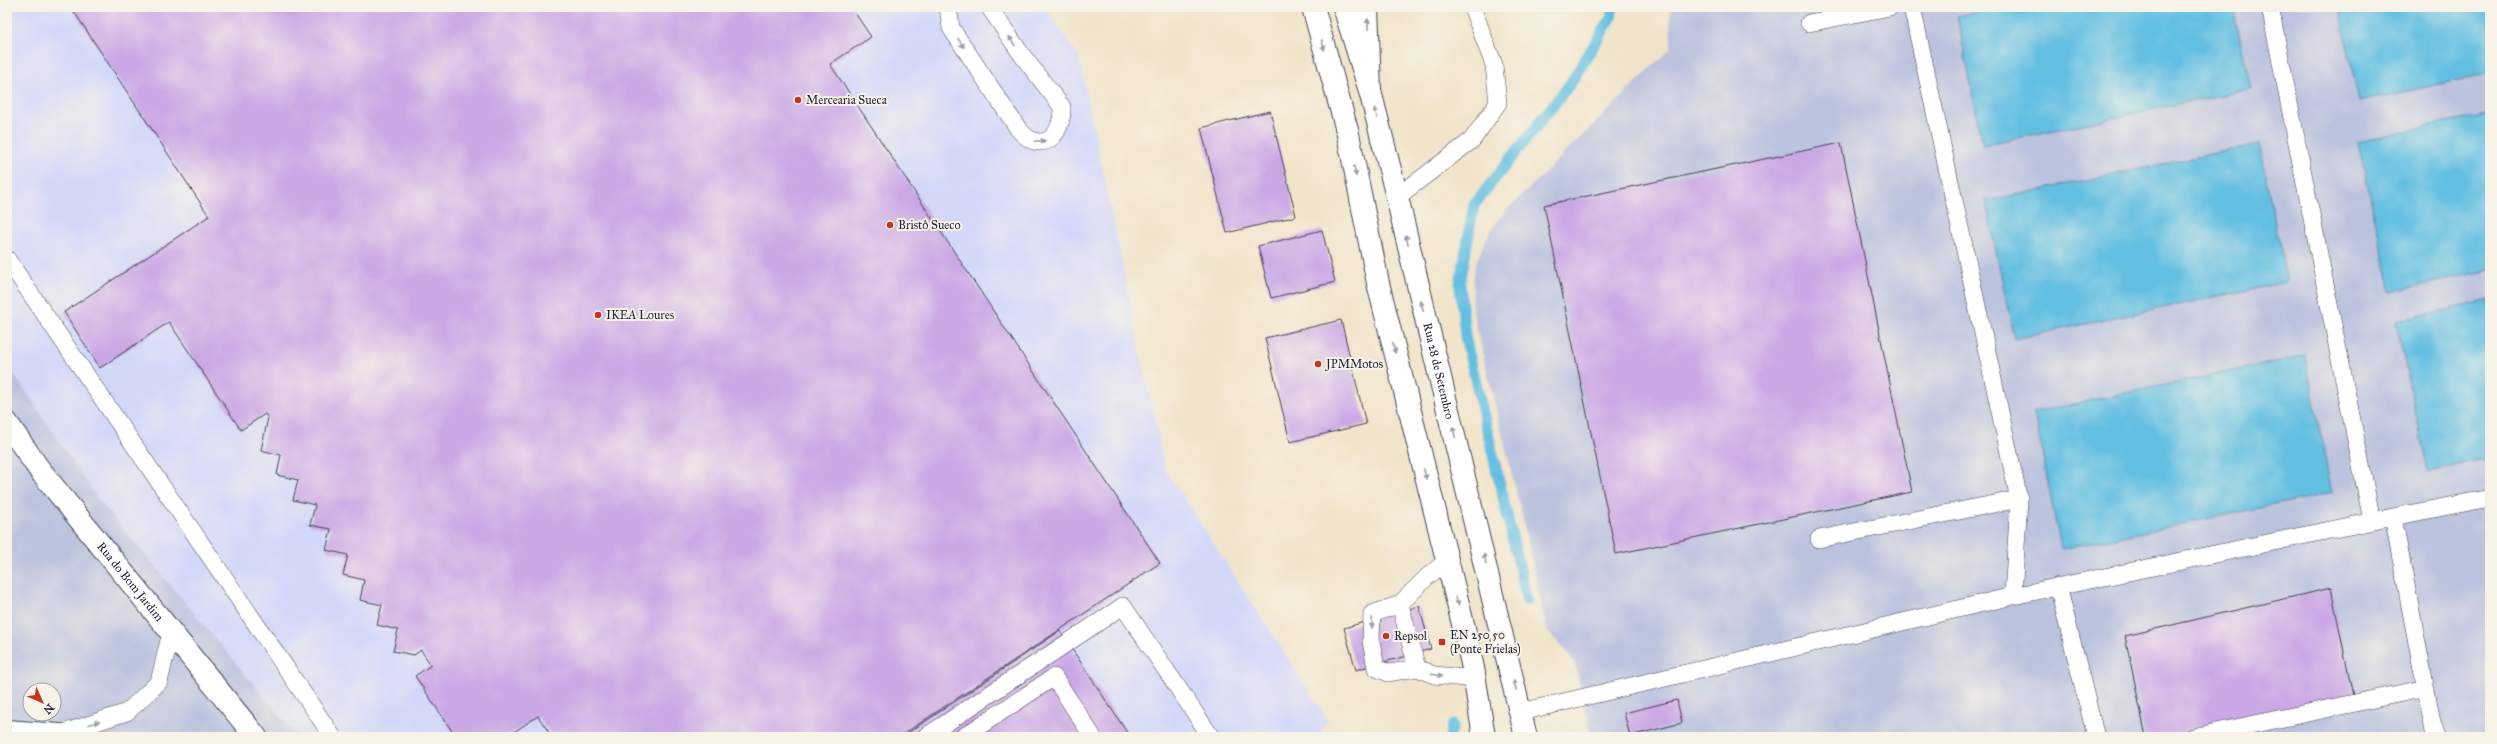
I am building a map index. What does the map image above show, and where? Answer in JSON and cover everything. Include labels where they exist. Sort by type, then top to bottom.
[{"type":"main road","points":[[1313,7],[1348,134],[1378,283],[1475,679],[1484,737]]},
{"type":"main road","name":"Rua 28 de Setembro","points":[[1344,7],[1370,91],[1397,197],[1526,737]]},
{"type":"main road","points":[[1367,7],[1370,91]]},
{"type":"main road","name":"Rua do Bom Jardim","points":[[7,423],[39,469],[256,737]]},
{"type":"main road","points":[[7,731],[85,737]]},
{"type":"lane","points":[[948,7],[951,28],[1019,130],[1027,138],[1035,142],[1046,141],[1055,136],[1060,127],[1062,107],[1022,55],[989,7]]},
{"type":"lane","points":[[1397,197],[1472,140],[1498,103],[1494,65],[1472,7]]},
{"type":"lane","points":[[1809,23],[1890,7]]},
{"type":"lane","points":[[1912,7],[2018,499],[2013,596]]},
{"type":"lane","points":[[2270,7],[2372,521]]},
{"type":"lane","points":[[7,260],[333,737]]},
{"type":"lane","points":[[1521,712],[2058,586],[2490,498]]},
{"type":"lane","points":[[1819,538],[2018,499]]},
{"type":"lane","points":[[2393,517],[2435,737]]},
{"type":"lane","points":[[1447,561],[1428,576],[1400,604],[1372,614],[1371,641],[1376,668],[1389,673],[1417,668],[1434,676],[1475,679]]},
{"type":"lane","points":[[2058,586],[2096,737]]},
{"type":"lane","points":[[1400,604],[1417,668]]},
{"type":"lane","points":[[925,737],[1123,606],[1211,737]]},
{"type":"lane","points":[[57,735],[127,712],[159,682],[171,632]]},
{"type":"lane","points":[[962,737],[1054,677],[1093,737]]},
{"type":"lane","points":[[2193,737],[2426,688]]},
{"type":"shaded area","name":"IKEA Loures","points":[[7,7],[1045,7],[1079,57],[1165,469],[1328,720],[1317,737],[298,737],[95,495],[7,363]]},
{"type":"shaded area","points":[[1670,7],[2490,7],[2490,737],[1592,737],[1576,668],[1569,654],[1547,631],[1527,537],[1477,330],[1472,306],[1473,283],[1475,265],[1486,239],[1500,217],[1671,48]]},
{"type":"shaded area","points":[[7,363],[95,495],[298,737],[7,737]]},
{"type":"water","points":[[2000,7],[2233,7],[2251,89],[1983,145],[1957,16]]},
{"type":"water","points":[[2339,7],[2490,7],[2490,73],[2359,102]]},
{"type":"water","points":[[2490,113],[2490,270],[2391,292],[2358,142]]},
{"type":"water","points":[[2259,144],[2287,282],[2014,339],[1986,201]]},
{"type":"water","points":[[2490,300],[2490,458],[2428,471],[2396,321]]},
{"type":"water","points":[[2305,356],[2332,493],[2061,549],[2034,412]]},
{"type":"building","name":"IKEA Loures","points":[[71,7],[851,7],[871,37],[830,64],[1160,563],[899,737],[552,737],[538,716],[506,737],[456,737],[415,676],[431,665],[421,650],[414,655],[393,651],[398,630],[377,625],[382,605],[360,600],[364,580],[343,575],[348,555],[326,550],[331,529],[310,525],[315,505],[293,500],[298,480],[277,475],[281,455],[261,450],[268,418],[265,414],[241,430],[169,322],[100,368],[64,312],[209,216]]},
{"type":"building","points":[[1270,111],[1296,216],[1227,233],[1201,128]]},
{"type":"building","points":[[1841,143],[1912,492],[1616,554],[1544,205]]},
{"type":"building","points":[[1322,230],[1335,282],[1271,298],[1258,246]]},
{"type":"building","points":[[1341,320],[1366,424],[1290,442],[1265,338]]},
{"type":"building","points":[[2331,588],[2353,696],[2162,737],[2146,737],[2125,636]]},
{"type":"building","points":[[1419,606],[1431,649],[1356,670],[1344,628]]},
{"type":"building","points":[[1060,631],[1130,737],[902,737]]},
{"type":"building","points":[[1677,700],[1682,723],[1630,736],[1624,713]]},
{"type":"waterway","points":[[1527,600],[1465,336],[1460,284],[1474,205],[1570,84],[1611,18],[1613,7]]},
{"type":"waterway","points":[[1450,737],[1453,725]]},
{"type":"place","name":"Mercearia Sueca","points":[[798,100]]},
{"type":"place","name":"Bristô Sueco","points":[[890,225]]},
{"type":"place","name":"IKEA Loures","points":[[598,315]]},
{"type":"place","name":"JPMMotos","points":[[1318,364]]},
{"type":"place","name":"Repsol","points":[[1386,636]]},
{"type":"place","name":"EN 250 50 (Ponte Frielas)","points":[[1442,642]]}]
